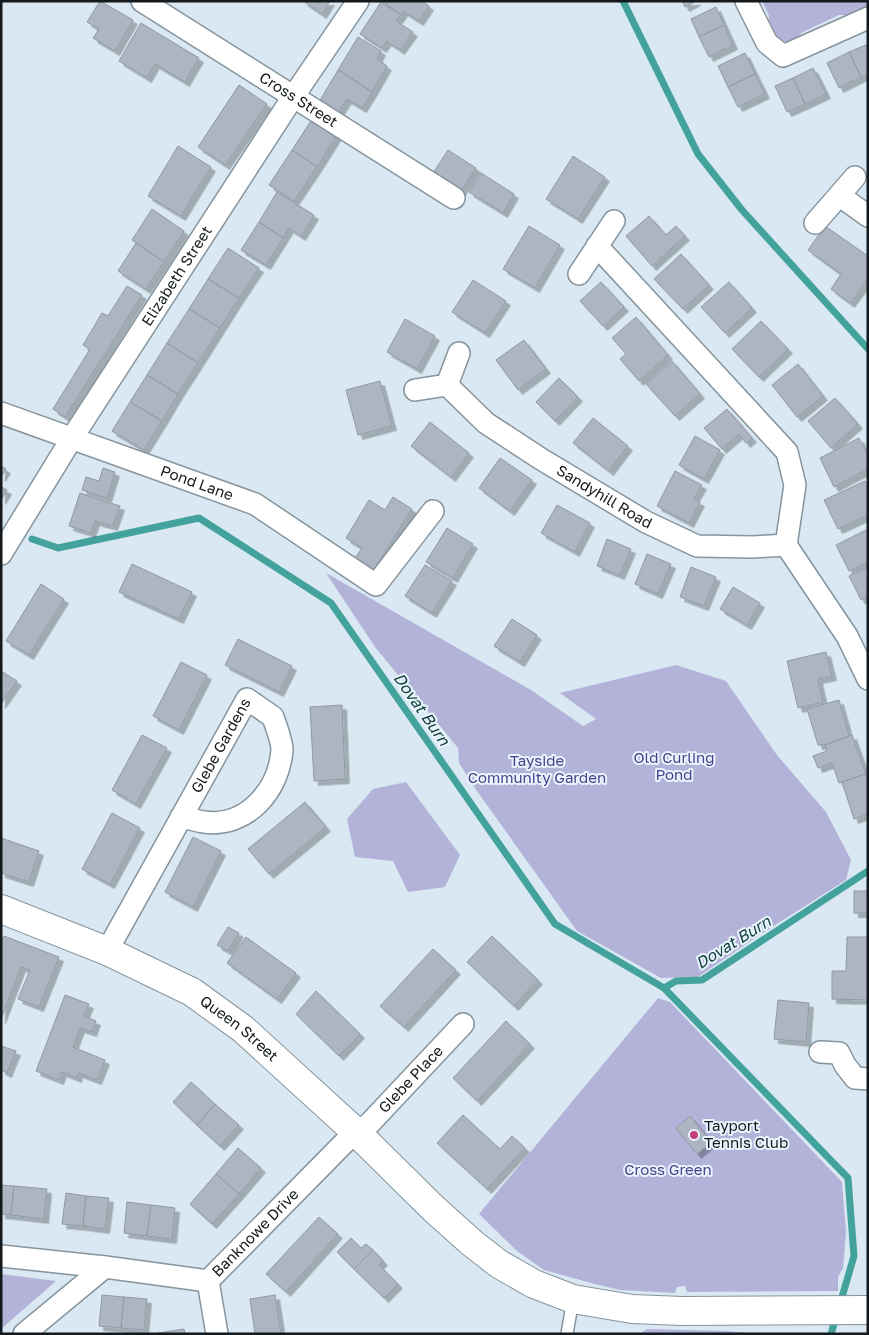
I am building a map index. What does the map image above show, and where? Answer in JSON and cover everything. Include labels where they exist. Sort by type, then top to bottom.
[{"type":"main road","name":"Queen Street","points":[[1,909],[106,951],[192,992],[243,1029],[357,1133],[434,1209],[499,1264],[534,1284],[573,1299],[632,1309],[682,1311],[861,1311]]},
{"type":"street","name":"Cross Street","points":[[142,1],[454,198]]},
{"type":"street","name":"Elizabeth Street","points":[[1,554],[72,438],[293,97],[358,1]]},
{"type":"street","points":[[746,1],[767,43],[783,56],[868,18]]},
{"type":"street","points":[[814,223],[855,177]]},
{"type":"street","points":[[840,196],[868,216]]},
{"type":"street","points":[[579,274],[614,220]]},
{"type":"street","points":[[597,246],[787,452],[795,485],[786,545],[847,636],[868,679]]},
{"type":"street","points":[[415,390],[447,385],[459,353]]},
{"type":"street","name":"Sandyhill Road","points":[[447,385],[486,423],[541,459],[646,522],[697,546],[753,547],[786,545]]},
{"type":"street","name":"Pond Lane","points":[[1,413],[255,504],[376,585],[433,512]]},
{"type":"street","name":"Glebe Gardens","points":[[106,951],[247,699],[273,717],[282,748],[278,772],[268,793],[250,812],[226,821],[205,822],[182,817]]},
{"type":"street","name":"Glebe Place","points":[[357,1133],[370,1123],[463,1024]]},
{"type":"street","points":[[820,1052],[839,1053],[855,1078],[868,1079]]},
{"type":"street","name":"Banknowe Drive","points":[[1,1256],[105,1267],[208,1281],[346,1140],[357,1133]]},
{"type":"street","points":[[24,1334],[105,1267]]},
{"type":"street","points":[[208,1281],[217,1334]]},
{"type":"lane","points":[[567,1334],[573,1299]]},
{"type":"green space","points":[[762,1],[868,1],[868,7],[851,15],[839,15],[801,33],[797,40],[789,42],[777,41],[767,26],[769,16]]},
{"type":"green space","points":[[326,573],[531,690],[583,726],[596,719],[560,693],[676,665],[726,681],[777,755],[826,812],[851,860],[846,880],[698,977],[661,978],[577,931],[477,791],[459,763],[458,748],[375,647]]},
{"type":"green space","points":[[406,782],[460,855],[445,887],[408,892],[393,861],[355,857],[347,819],[373,789]]},
{"type":"green space","name":"Cross Green","points":[[658,998],[670,1002],[842,1182],[846,1232],[843,1268],[838,1277],[838,1291],[687,1292],[685,1286],[677,1287],[675,1293],[620,1290],[544,1270],[517,1251],[479,1214]]},
{"type":"green space","points":[[1,1274],[56,1281],[1,1329]]},
{"type":"green space","points":[[647,1329],[726,1331],[766,1334],[639,1334]]},
{"type":"building","points":[[100,1],[133,20],[115,51],[93,38],[99,29],[87,22]]},
{"type":"building","points":[[303,1],[330,1],[322,14]]},
{"type":"building","points":[[382,1],[422,1],[429,6],[419,21],[403,11],[401,15]]},
{"type":"building","points":[[682,1],[696,1],[685,7]]},
{"type":"building","points":[[381,2],[401,15],[396,21],[413,32],[400,50],[387,41],[382,48],[360,34]]},
{"type":"building","points":[[716,7],[724,25],[699,37],[691,19]]},
{"type":"building","points":[[141,23],[199,58],[185,82],[155,64],[147,78],[119,61]]},
{"type":"building","points":[[724,25],[733,45],[709,57],[699,37]]},
{"type":"building","points":[[358,37],[381,51],[377,59],[387,66],[372,92],[338,70]]},
{"type":"building","points":[[868,44],[868,74],[861,77],[849,52]]},
{"type":"building","points":[[849,52],[861,77],[839,88],[827,63]]},
{"type":"building","points":[[745,53],[755,74],[728,87],[718,66]]},
{"type":"building","points":[[813,68],[826,94],[805,104],[793,78]]},
{"type":"building","points":[[338,70],[372,92],[362,108],[347,99],[338,113],[319,102]]},
{"type":"building","points":[[755,74],[765,94],[738,107],[728,87]]},
{"type":"building","points":[[793,78],[805,104],[787,112],[775,86]]},
{"type":"building","points":[[239,85],[267,104],[225,165],[198,147]]},
{"type":"building","points":[[312,119],[337,135],[317,167],[292,150]]},
{"type":"building","points":[[178,146],[211,167],[181,216],[148,196]]},
{"type":"building","points":[[292,150],[317,167],[294,201],[269,185]]},
{"type":"building","points":[[448,150],[476,168],[461,191],[433,173]]},
{"type":"building","points":[[573,156],[605,177],[578,219],[546,199]]},
{"type":"building","points":[[481,173],[514,194],[503,213],[469,192]]},
{"type":"building","points":[[277,192],[314,215],[301,236],[289,228],[283,238],[259,222]]},
{"type":"building","points":[[152,209],[184,231],[164,262],[132,240]]},
{"type":"building","points":[[649,216],[666,235],[676,226],[685,236],[652,266],[626,236]]},
{"type":"building","points":[[259,222],[283,238],[266,265],[241,250]]},
{"type":"building","points":[[529,226],[560,245],[535,288],[503,269]]},
{"type":"building","points":[[825,226],[868,256],[868,279],[850,303],[831,289],[841,274],[808,250]]},
{"type":"building","points":[[136,243],[164,262],[146,289],[118,271]]},
{"type":"building","points":[[228,248],[259,268],[239,298],[208,279]]},
{"type":"building","points":[[681,254],[709,285],[683,309],[654,279]]},
{"type":"building","points":[[208,279],[239,298],[220,328],[189,309]]},
{"type":"building","points":[[473,280],[506,301],[485,333],[452,312]]},
{"type":"building","points":[[601,282],[624,307],[603,326],[580,301]]},
{"type":"building","points":[[729,282],[752,308],[725,333],[701,307]]},
{"type":"building","points":[[127,286],[142,295],[65,417],[53,409],[90,349],[83,345],[102,313],[108,316]]},
{"type":"building","points":[[189,309],[220,328],[198,363],[167,343]]},
{"type":"building","points":[[636,317],[668,355],[639,381],[620,359],[626,354],[612,338]]},
{"type":"building","points":[[405,319],[435,336],[417,369],[387,352]]},
{"type":"building","points":[[761,321],[788,349],[759,377],[732,349]]},
{"type":"building","points":[[524,340],[546,369],[518,390],[496,360]]},
{"type":"building","points":[[167,343],[198,363],[178,394],[147,375]]},
{"type":"building","points":[[672,361],[700,394],[675,416],[646,384]]},
{"type":"building","points":[[798,364],[823,396],[797,417],[772,385]]},
{"type":"building","points":[[147,375],[178,394],[162,421],[130,402]]},
{"type":"building","points":[[559,378],[578,397],[555,421],[536,402]]},
{"type":"building","points":[[380,381],[392,426],[358,435],[346,390]]},
{"type":"building","points":[[835,398],[858,424],[831,448],[808,421]]},
{"type":"building","points":[[130,402],[162,421],[144,450],[112,431]]},
{"type":"building","points":[[727,409],[752,438],[746,443],[739,434],[722,449],[704,428]]},
{"type":"building","points":[[593,418],[628,446],[609,471],[573,443]]},
{"type":"building","points":[[430,422],[469,453],[451,477],[411,446]]},
{"type":"building","points":[[695,436],[720,450],[704,479],[679,465]]},
{"type":"building","points":[[859,438],[868,456],[868,469],[834,487],[820,458]]},
{"type":"building","points":[[500,458],[532,480],[510,511],[479,488]]},
{"type":"building","points":[[1,466],[6,469],[1,477]]},
{"type":"building","points":[[103,468],[115,472],[107,498],[82,490],[86,477],[99,481]]},
{"type":"building","points":[[675,471],[702,485],[694,499],[700,502],[689,523],[657,506]]},
{"type":"building","points":[[865,481],[868,487],[868,515],[838,529],[824,500]]},
{"type":"building","points":[[1,487],[7,490],[1,500]]},
{"type":"building","points":[[80,493],[120,506],[113,526],[95,521],[91,533],[69,526]]},
{"type":"building","points":[[393,497],[412,509],[372,573],[353,561],[362,548],[346,538],[369,500],[385,510]]},
{"type":"building","points":[[557,505],[590,523],[575,552],[541,533]]},
{"type":"building","points":[[447,528],[473,544],[453,578],[426,562]]},
{"type":"building","points":[[868,529],[868,562],[849,571],[836,545]]},
{"type":"building","points":[[607,539],[631,549],[620,575],[597,566]]},
{"type":"building","points":[[647,554],[671,564],[658,594],[635,584]]},
{"type":"building","points":[[132,564],[192,592],[179,619],[119,592]]},
{"type":"building","points":[[425,565],[452,581],[432,613],[405,596]]},
{"type":"building","points":[[691,567],[716,577],[704,606],[680,597]]},
{"type":"building","points":[[868,567],[868,596],[861,600],[849,576]]},
{"type":"building","points":[[41,584],[64,599],[29,655],[6,641]]},
{"type":"building","points":[[733,587],[760,603],[747,625],[720,609]]},
{"type":"building","points":[[512,619],[537,635],[520,662],[494,646]]},
{"type":"building","points":[[238,639],[292,666],[279,692],[225,665]]},
{"type":"building","points":[[826,652],[832,676],[818,679],[823,702],[798,708],[787,661]]},
{"type":"building","points":[[181,662],[207,675],[179,730],[153,716]]},
{"type":"building","points":[[1,671],[17,681],[1,704]]},
{"type":"building","points":[[839,700],[849,736],[825,745],[818,745],[807,709]]},
{"type":"building","points":[[342,705],[345,779],[314,781],[310,707]]},
{"type":"building","points":[[142,735],[167,748],[136,804],[112,790]]},
{"type":"building","points":[[852,735],[866,774],[839,783],[832,763],[818,768],[813,756],[827,751],[825,745]]},
{"type":"building","points":[[868,773],[868,814],[854,819],[842,782]]},
{"type":"building","points":[[305,802],[326,827],[269,874],[248,849]]},
{"type":"building","points":[[112,813],[140,828],[110,884],[82,869]]},
{"type":"building","points":[[193,837],[221,851],[193,907],[165,892]]},
{"type":"building","points":[[1,838],[39,851],[29,882],[1,873]]},
{"type":"building","points":[[854,891],[868,891],[868,913],[854,913]]},
{"type":"building","points":[[228,927],[239,933],[228,951],[217,945]]},
{"type":"building","points":[[4,936],[59,957],[39,1007],[18,999],[30,970],[21,967],[1,1019],[1,942]]},
{"type":"building","points":[[492,936],[538,980],[514,1006],[467,962]]},
{"type":"building","points":[[246,937],[296,973],[277,999],[227,963]]},
{"type":"building","points":[[847,937],[868,937],[868,1000],[832,999],[832,971],[846,971]]},
{"type":"building","points":[[433,949],[456,970],[404,1027],[380,1006]]},
{"type":"building","points":[[316,991],[360,1034],[339,1056],[296,1014]]},
{"type":"building","points":[[65,995],[89,1004],[84,1016],[96,1021],[92,1032],[80,1028],[73,1047],[105,1060],[97,1080],[78,1073],[77,1078],[62,1072],[59,1080],[36,1071]]},
{"type":"building","points":[[778,1000],[809,1003],[806,1042],[774,1039]]},
{"type":"building","points":[[506,1021],[530,1044],[477,1101],[453,1078]]},
{"type":"building","points":[[1,1046],[16,1051],[7,1073],[1,1070]]},
{"type":"building","points":[[191,1082],[215,1104],[197,1125],[173,1102]]},
{"type":"building","points":[[215,1104],[239,1125],[220,1146],[197,1125]]},
{"type":"building","points":[[463,1115],[500,1149],[512,1136],[525,1148],[487,1189],[437,1143]]},
{"type":"building","name":"Tayport Tennis Club","points":[[690,1116],[711,1142],[697,1154],[676,1128]]},
{"type":"building","points":[[238,1148],[261,1168],[239,1194],[216,1174]]},
{"type":"building","points":[[216,1174],[239,1194],[212,1224],[190,1204]]},
{"type":"building","points":[[1,1185],[14,1186],[11,1215],[1,1214]]},
{"type":"building","points":[[14,1186],[47,1189],[44,1219],[11,1215]]},
{"type":"building","points":[[66,1193],[86,1196],[83,1226],[62,1224]]},
{"type":"building","points":[[86,1196],[109,1198],[105,1229],[83,1226]]},
{"type":"building","points":[[127,1202],[151,1205],[147,1236],[124,1233]]},
{"type":"building","points":[[151,1205],[175,1208],[172,1239],[147,1236]]},
{"type":"building","points":[[319,1217],[338,1234],[286,1292],[266,1274]]},
{"type":"building","points":[[351,1238],[361,1248],[366,1244],[373,1250],[354,1269],[337,1252]]},
{"type":"building","points":[[373,1250],[383,1261],[379,1265],[398,1284],[384,1298],[354,1269]]},
{"type":"building","points":[[102,1295],[124,1297],[121,1328],[99,1326]]},
{"type":"building","points":[[275,1295],[281,1334],[255,1334],[250,1299]]},
{"type":"building","points":[[124,1297],[147,1299],[144,1330],[121,1328]]},
{"type":"building","points":[[184,1329],[185,1334],[158,1334],[158,1333]]},
{"type":"waterway","points":[[623,1],[698,154],[742,210],[868,349]]},
{"type":"waterway","name":"Dovat Burn","points":[[32,539],[58,548],[199,518],[331,603],[555,924],[664,988],[848,1178],[854,1256],[840,1304]]},
{"type":"waterway","name":"Dovat Burn","points":[[664,988],[676,981],[702,980],[868,871]]},
{"type":"waterway","points":[[831,1334],[836,1317]]},
{"type":"place","name":"Tayport Tennis Club","points":[[694,1135]]},
{"type":"park label","name":"Old Curling Pond","points":[[674,766]]},
{"type":"park label","name":"Tayside Community Garden","points":[[537,770]]}]
